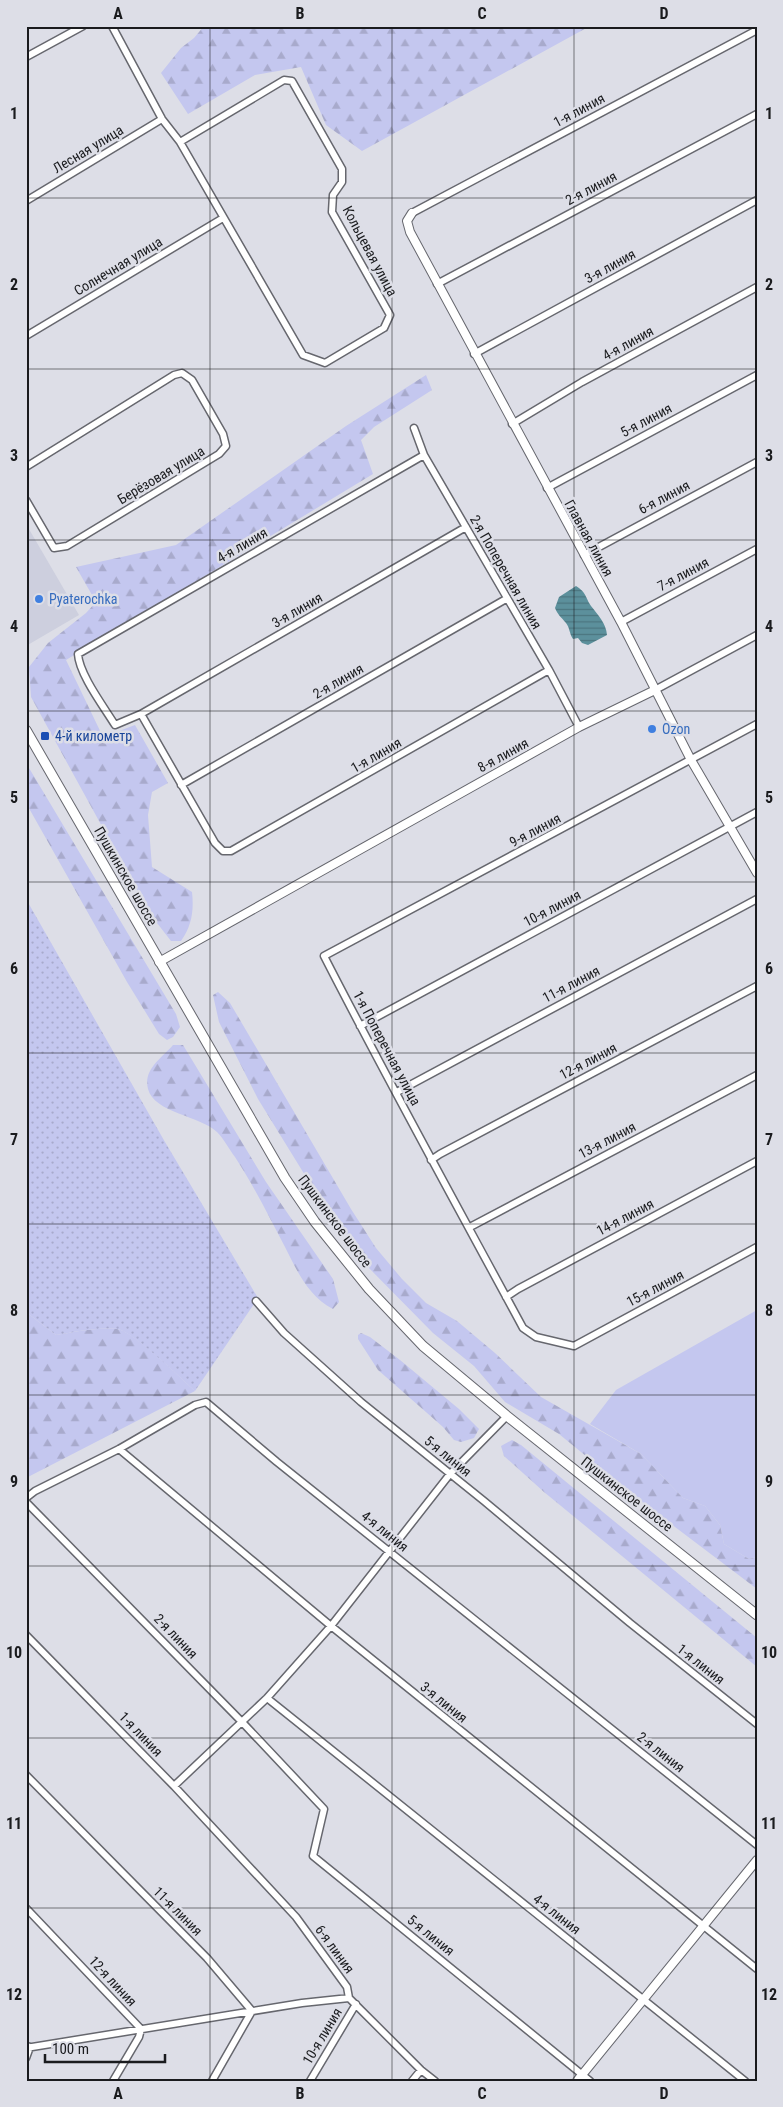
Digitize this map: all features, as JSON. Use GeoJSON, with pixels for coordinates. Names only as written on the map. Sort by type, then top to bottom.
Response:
{"type":"FeatureCollection","features":[{"type":"Feature","properties":{"kind":"main road","name":"Пушкинское шоссе"},"geometry":{"type":"LineString","coordinates":[[26,730],[260,1136],[315,1222],[370,1289],[423,1346],[507,1416],[757,1615]]}},
{"type":"Feature","properties":{"kind":"street"},"geometry":{"type":"LineString","coordinates":[[26,57],[83,26]]}},
{"type":"Feature","properties":{"kind":"street","name":"Кольцевая улица"},"geometry":{"type":"LineString","coordinates":[[112,26],[162,119],[180,142],[303,356],[326,364],[384,328],[390,315],[332,212],[332,195],[342,182],[342,169],[292,81],[284,80],[180,142]]}},
{"type":"Feature","properties":{"kind":"street","name":"1-я линия"},"geometry":{"type":"LineString","coordinates":[[412,213],[757,30]]}},
{"type":"Feature","properties":{"kind":"street","name":"2-я линия"},"geometry":{"type":"LineString","coordinates":[[437,284],[757,114]]}},
{"type":"Feature","properties":{"kind":"street","name":"Лесная улица"},"geometry":{"type":"LineString","coordinates":[[26,201],[162,119]]}},
{"type":"Feature","properties":{"kind":"street","name":"3-я линия"},"geometry":{"type":"LineString","coordinates":[[474,354],[757,200]]}},
{"type":"Feature","properties":{"kind":"street","name":"Главная линия"},"geometry":{"type":"LineString","coordinates":[[412,213],[407,220],[410,232],[437,284],[621,622],[691,760],[757,873]]}},
{"type":"Feature","properties":{"kind":"street","name":"Солнечная улица"},"geometry":{"type":"LineString","coordinates":[[26,336],[223,218]]}},
{"type":"Feature","properties":{"kind":"street","name":"4-я линия"},"geometry":{"type":"LineString","coordinates":[[512,424],[582,382],[757,287]]}},
{"type":"Feature","properties":{"kind":"street","name":"Берёзовая улица"},"geometry":{"type":"LineString","coordinates":[[26,467],[174,375],[182,373],[192,380],[223,434],[226,446],[219,454],[67,546],[54,548],[26,500]]}},
{"type":"Feature","properties":{"kind":"street","name":"5-я линия"},"geometry":{"type":"LineString","coordinates":[[547,488],[757,375]]}},
{"type":"Feature","properties":{"kind":"street","name":"2-я Поперечная линия"},"geometry":{"type":"LineString","coordinates":[[414,428],[424,456],[549,670],[579,728]]}},
{"type":"Feature","properties":{"kind":"street","name":"4-я линия"},"geometry":{"type":"LineString","coordinates":[[78,660],[78,654],[84,650],[424,456]]}},
{"type":"Feature","properties":{"kind":"street","name":"6-я линия"},"geometry":{"type":"LineString","coordinates":[[584,555],[757,462]]}},
{"type":"Feature","properties":{"kind":"street","name":"3-я линия"},"geometry":{"type":"LineString","coordinates":[[78,660],[115,725],[141,714],[466,527]]}},
{"type":"Feature","properties":{"kind":"street","name":"7-я линия"},"geometry":{"type":"LineString","coordinates":[[621,622],[757,549]]}},
{"type":"Feature","properties":{"kind":"street","name":"2-я линия"},"geometry":{"type":"LineString","coordinates":[[181,785],[506,599]]}},
{"type":"Feature","properties":{"kind":"street","name":"8-я линия"},"geometry":{"type":"LineString","coordinates":[[159,962],[579,728],[757,636]]}},
{"type":"Feature","properties":{"kind":"street","name":"1-я линия"},"geometry":{"type":"LineString","coordinates":[[181,785],[214,844],[223,851],[231,851],[549,670]]}},
{"type":"Feature","properties":{"kind":"street"},"geometry":{"type":"LineString","coordinates":[[141,714],[181,785]]}},
{"type":"Feature","properties":{"kind":"street","name":"9-я линия"},"geometry":{"type":"LineString","coordinates":[[324,956],[757,724]]}},
{"type":"Feature","properties":{"kind":"street","name":"10-я линия"},"geometry":{"type":"LineString","coordinates":[[360,1026],[757,812]]}},
{"type":"Feature","properties":{"kind":"street","name":"11-я линия"},"geometry":{"type":"LineString","coordinates":[[397,1092],[757,898]]}},
{"type":"Feature","properties":{"kind":"street","name":"1-я Поперечная улица"},"geometry":{"type":"LineString","coordinates":[[324,956],[427,1152],[470,1227],[522,1328],[536,1337],[563,1344]]}},
{"type":"Feature","properties":{"kind":"street","name":"12-я линия"},"geometry":{"type":"LineString","coordinates":[[432,1160],[440,1154],[757,986]]}},
{"type":"Feature","properties":{"kind":"street","name":"13-я линия"},"geometry":{"type":"LineString","coordinates":[[470,1227],[757,1074]]}},
{"type":"Feature","properties":{"kind":"street","name":"14-я линия"},"geometry":{"type":"LineString","coordinates":[[506,1297],[757,1161]]}},
{"type":"Feature","properties":{"kind":"street","name":"15-я линия"},"geometry":{"type":"LineString","coordinates":[[563,1344],[574,1346],[757,1247]]}},
{"type":"Feature","properties":{"kind":"street","name":"5-я линия"},"geometry":{"type":"LineString","coordinates":[[256,1301],[284,1333],[322,1368],[630,1623]]}},
{"type":"Feature","properties":{"kind":"street","name":"4-я линия"},"geometry":{"type":"LineString","coordinates":[[119,1449],[195,1405],[206,1402],[277,1462],[549,1680]]}},
{"type":"Feature","properties":{"kind":"street"},"geometry":{"type":"LineString","coordinates":[[174,1786],[267,1698],[331,1626],[450,1474],[507,1416]]}},
{"type":"Feature","properties":{"kind":"street"},"geometry":{"type":"LineString","coordinates":[[26,1500],[35,1491],[119,1449]]}},
{"type":"Feature","properties":{"kind":"street","name":"3-я линия"},"geometry":{"type":"LineString","coordinates":[[119,1449],[331,1626],[757,1969]]}},
{"type":"Feature","properties":{"kind":"street","name":"2-я линия"},"geometry":{"type":"LineString","coordinates":[[26,1500],[306,1789]]}},
{"type":"Feature","properties":{"kind":"street","name":"1-я линия"},"geometry":{"type":"LineString","coordinates":[[630,1623],[757,1724]]}},
{"type":"Feature","properties":{"kind":"street","name":"1-я линия"},"geometry":{"type":"LineString","coordinates":[[26,1635],[174,1786],[235,1852]]}},
{"type":"Feature","properties":{"kind":"street","name":"2-я линия"},"geometry":{"type":"LineString","coordinates":[[549,1680],[757,1845]]}},
{"type":"Feature","properties":{"kind":"street","name":"4-я линия"},"geometry":{"type":"LineString","coordinates":[[267,1698],[745,2081]]}},
{"type":"Feature","properties":{"kind":"street","name":"11-я линия"},"geometry":{"type":"LineString","coordinates":[[26,1775],[207,1958],[252,2011]]}},
{"type":"Feature","properties":{"kind":"street","name":"5-я линия"},"geometry":{"type":"LineString","coordinates":[[306,1789],[324,1809],[313,1856],[580,2078],[590,2081]]}},
{"type":"Feature","properties":{"kind":"street","name":"6-я линия"},"geometry":{"type":"LineString","coordinates":[[235,1852],[296,1917],[347,1988],[349,1998],[421,2070],[435,2081]]}},
{"type":"Feature","properties":{"kind":"street"},"geometry":{"type":"LineString","coordinates":[[580,2078],[757,1860]]}},
{"type":"Feature","properties":{"kind":"street","name":"12-я линия"},"geometry":{"type":"LineString","coordinates":[[26,1908],[140,2029]]}},
{"type":"Feature","properties":{"kind":"street"},"geometry":{"type":"LineString","coordinates":[[28,2050],[140,2029],[302,2003],[349,1998]]}},
{"type":"Feature","properties":{"kind":"street","name":"10-я линия"},"geometry":{"type":"LineString","coordinates":[[310,2081],[356,2004]]}},
{"type":"Feature","properties":{"kind":"street"},"geometry":{"type":"LineString","coordinates":[[212,2081],[252,2011]]}},
{"type":"Feature","properties":{"kind":"street"},"geometry":{"type":"LineString","coordinates":[[113,2081],[139,2037],[140,2029]]}},
{"type":"Feature","properties":{"kind":"street"},"geometry":{"type":"LineString","coordinates":[[412,2081],[421,2070]]}},
{"type":"Feature","properties":{"kind":"shaded area"},"geometry":{"type":"Polygon","coordinates":[[[26,524],[79,615],[26,646],[26,524]]]}},
{"type":"Feature","properties":{"kind":"shaded area"},"geometry":{"type":"Polygon","coordinates":[[[576,586],[584,593],[601,619],[607,635],[588,645],[582,643],[578,638],[573,639],[567,625],[555,608],[559,597],[576,586]]]}},
{"type":"Feature","properties":{"kind":"green space"},"geometry":{"type":"Polygon","coordinates":[[[204,26],[590,26],[362,151],[326,125],[301,67],[255,75],[188,114],[161,73],[181,48],[194,38],[204,26]]]}},
{"type":"Feature","properties":{"kind":"green space"},"geometry":{"type":"Polygon","coordinates":[[[426,375],[432,390],[374,427],[361,440],[373,474],[66,660],[103,737],[135,725],[168,783],[152,792],[148,815],[152,867],[192,892],[193,899],[188,930],[181,941],[171,941],[150,914],[31,697],[29,667],[48,643],[86,613],[96,602],[76,567],[176,545],[346,426],[426,375]]]}},
{"type":"Feature","properties":{"kind":"green space"},"geometry":{"type":"Polygon","coordinates":[[[26,763],[176,1014],[180,1027],[173,1037],[167,1040],[159,1034],[127,982],[26,803],[26,763]]]}},
{"type":"Feature","properties":{"kind":"green space"},"geometry":{"type":"Polygon","coordinates":[[[26,899],[165,1142],[258,1298],[195,1391],[156,1356],[124,1331],[102,1329],[56,1335],[26,1312],[26,899]]]}},
{"type":"Feature","properties":{"kind":"green space"},"geometry":{"type":"Polygon","coordinates":[[[218,992],[230,1003],[351,1209],[376,1248],[402,1279],[426,1303],[457,1321],[495,1353],[541,1397],[641,1454],[683,1498],[705,1506],[720,1525],[724,1544],[749,1559],[757,1557],[757,1589],[642,1502],[559,1434],[505,1402],[474,1366],[433,1333],[365,1264],[319,1198],[258,1099],[219,1022],[213,995],[218,992]]]}},
{"type":"Feature","properties":{"kind":"green space"},"geometry":{"type":"Polygon","coordinates":[[[173,1045],[183,1045],[266,1182],[333,1279],[339,1302],[333,1309],[324,1304],[304,1282],[249,1179],[220,1135],[210,1127],[159,1104],[152,1097],[148,1089],[148,1076],[154,1064],[173,1045]]]}},
{"type":"Feature","properties":{"kind":"green space"},"geometry":{"type":"Polygon","coordinates":[[[757,1310],[757,1557],[749,1559],[724,1544],[720,1525],[705,1506],[683,1498],[641,1454],[590,1424],[616,1390],[757,1310]]]}},
{"type":"Feature","properties":{"kind":"green space"},"geometry":{"type":"Polygon","coordinates":[[[26,1312],[56,1335],[102,1329],[124,1331],[157,1356],[195,1391],[26,1478],[26,1312]]]}},
{"type":"Feature","properties":{"kind":"green space"},"geometry":{"type":"Polygon","coordinates":[[[361,1333],[370,1337],[400,1360],[459,1409],[479,1429],[474,1438],[461,1442],[454,1440],[443,1427],[378,1370],[358,1339],[358,1335],[361,1333]]]}},
{"type":"Feature","properties":{"kind":"green space"},"geometry":{"type":"Polygon","coordinates":[[[512,1440],[521,1445],[757,1638],[757,1667],[544,1492],[504,1456],[501,1446],[512,1440]]]}},
{"type":"Feature","properties":{"kind":"place","name":"Pyaterochka"},"geometry":{"type":"Point","coordinates":[39,599]}},
{"type":"Feature","properties":{"kind":"place","name":"Ozon"},"geometry":{"type":"Point","coordinates":[652,729]}},
{"type":"Feature","properties":{"kind":"place","name":"4-й километр"},"geometry":{"type":"Point","coordinates":[45,736]}}]}
